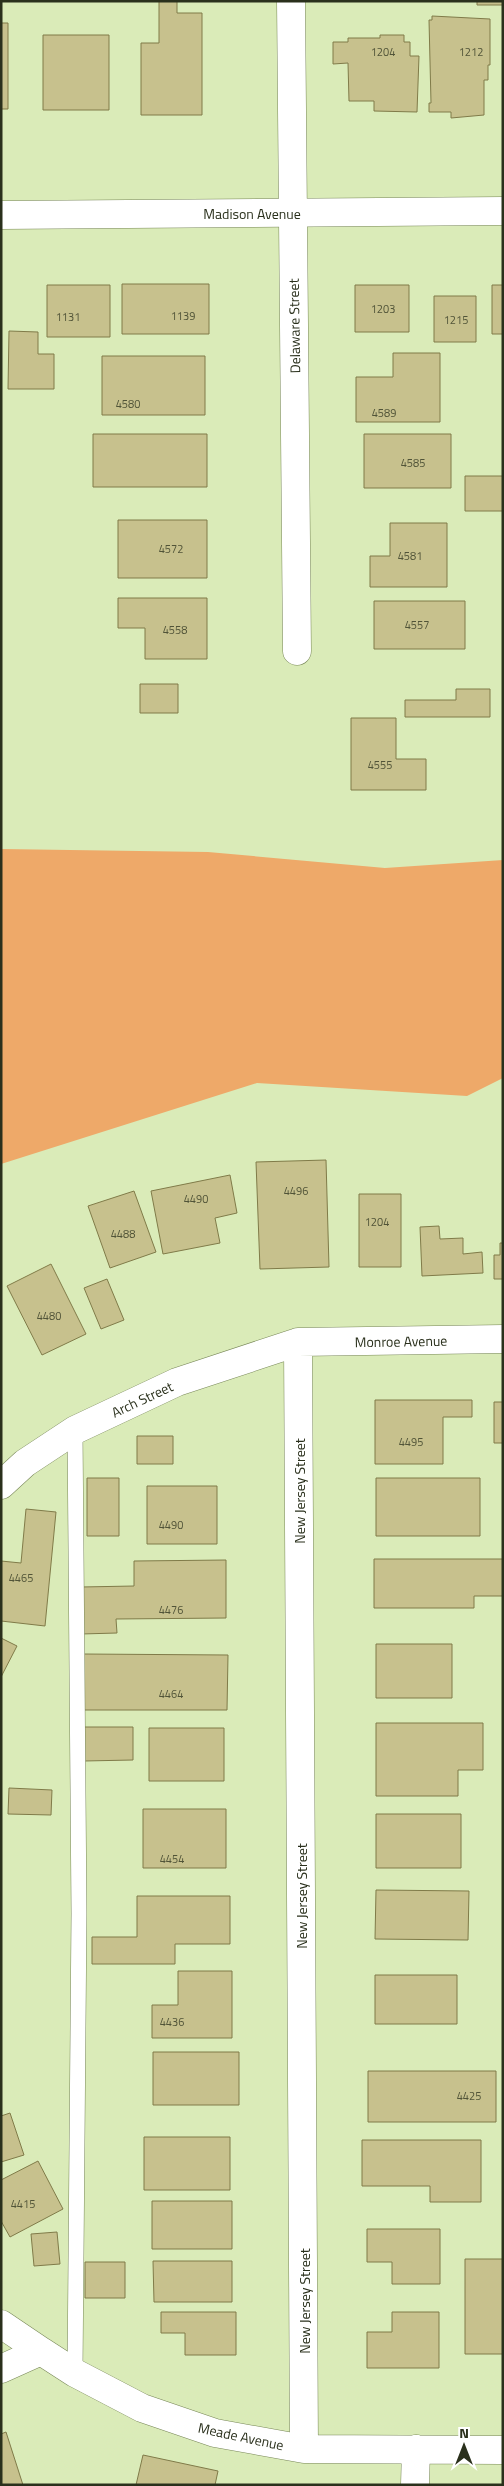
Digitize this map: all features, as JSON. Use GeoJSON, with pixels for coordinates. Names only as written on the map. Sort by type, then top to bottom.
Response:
{"type":"FeatureCollection","features":[{"type":"Feature","properties":{"kind":"street","name":"Delaware Street"},"geometry":{"type":"LineString","coordinates":[[291,1],[297,650]]}},
{"type":"Feature","properties":{"kind":"street","name":"Madison Avenue"},"geometry":{"type":"LineString","coordinates":[[1,215],[503,211]]}},
{"type":"Feature","properties":{"kind":"street","name":"Monroe Avenue"},"geometry":{"type":"LineString","coordinates":[[298,1342],[503,1340]]}},
{"type":"Feature","properties":{"kind":"street","name":"Arch Street"},"geometry":{"type":"LineString","coordinates":[[1,1486],[26,1462],[75,1430],[177,1382],[298,1342]]}},
{"type":"Feature","properties":{"kind":"street","name":"New Jersey Street"},"geometry":{"type":"LineString","coordinates":[[298,1342],[304,2449]]}},
{"type":"Feature","properties":{"kind":"street"},"geometry":{"type":"LineString","coordinates":[[1,2324],[41,2351]]}},
{"type":"Feature","properties":{"kind":"street","name":"Meade Avenue"},"geometry":{"type":"LineString","coordinates":[[41,2351],[75,2373],[142,2408],[215,2433],[304,2449],[503,2450]]}},
{"type":"Feature","properties":{"kind":"street"},"geometry":{"type":"LineString","coordinates":[[1,2369],[41,2351]]}},
{"type":"Feature","properties":{"kind":"street"},"geometry":{"type":"LineString","coordinates":[[415,2485],[416,2449]]}},
{"type":"Feature","properties":{"kind":"lane"},"geometry":{"type":"LineString","coordinates":[[75,1430],[79,1913],[75,2373]]}},
{"type":"Feature","properties":{"kind":"shaded area"},"geometry":{"type":"Polygon","coordinates":[[[1,849],[208,852],[385,868],[503,860],[503,1078],[467,1096],[257,1083],[1,1164],[1,849]]]}},
{"type":"Feature","properties":{"kind":"building"},"geometry":{"type":"Polygon","coordinates":[[[159,1],[177,1],[177,13],[202,13],[202,115],[141,115],[141,43],[159,43],[159,1]]]}},
{"type":"Feature","properties":{"kind":"building"},"geometry":{"type":"Polygon","coordinates":[[[477,1],[503,1],[503,5],[477,5],[477,1]]]}},
{"type":"Feature","properties":{"kind":"building"},"geometry":{"type":"Polygon","coordinates":[[[432,16],[490,19],[490,65],[488,65],[488,80],[484,80],[484,115],[451,118],[451,112],[429,112],[429,103],[431,103],[429,20],[432,20],[432,16]]]}},
{"type":"Feature","properties":{"kind":"building"},"geometry":{"type":"Polygon","coordinates":[[[1,23],[8,23],[8,109],[1,109],[1,23]]]}},
{"type":"Feature","properties":{"kind":"building"},"geometry":{"type":"Polygon","coordinates":[[[43,35],[109,35],[109,110],[43,110],[43,35]]]}},
{"type":"Feature","properties":{"kind":"building"},"geometry":{"type":"Polygon","coordinates":[[[380,35],[404,35],[404,42],[410,42],[410,56],[419,56],[417,112],[374,111],[374,101],[349,101],[348,63],[333,64],[333,42],[348,42],[348,38],[380,38],[380,35]]]}},
{"type":"Feature","properties":{"kind":"building"},"geometry":{"type":"Polygon","coordinates":[[[122,284],[209,284],[209,334],[122,334],[122,284]]]}},
{"type":"Feature","properties":{"kind":"building"},"geometry":{"type":"Polygon","coordinates":[[[47,285],[110,285],[110,337],[47,337],[47,285]]]}},
{"type":"Feature","properties":{"kind":"building"},"geometry":{"type":"Polygon","coordinates":[[[355,285],[409,285],[409,332],[355,332],[355,285]]]}},
{"type":"Feature","properties":{"kind":"building"},"geometry":{"type":"Polygon","coordinates":[[[492,285],[503,285],[503,334],[492,334],[492,285]]]}},
{"type":"Feature","properties":{"kind":"building"},"geometry":{"type":"Polygon","coordinates":[[[434,296],[476,296],[476,342],[434,342],[434,296]]]}},
{"type":"Feature","properties":{"kind":"building"},"geometry":{"type":"Polygon","coordinates":[[[9,331],[38,332],[38,354],[54,354],[54,389],[8,389],[9,331]]]}},
{"type":"Feature","properties":{"kind":"building"},"geometry":{"type":"Polygon","coordinates":[[[393,353],[440,353],[440,422],[356,422],[356,377],[393,377],[393,353]]]}},
{"type":"Feature","properties":{"kind":"building"},"geometry":{"type":"Polygon","coordinates":[[[102,356],[205,356],[205,415],[102,415],[102,356]]]}},
{"type":"Feature","properties":{"kind":"building"},"geometry":{"type":"Polygon","coordinates":[[[93,434],[207,434],[207,487],[93,487],[93,434]]]}},
{"type":"Feature","properties":{"kind":"building"},"geometry":{"type":"Polygon","coordinates":[[[364,434],[451,434],[451,488],[364,488],[364,434]]]}},
{"type":"Feature","properties":{"kind":"building"},"geometry":{"type":"Polygon","coordinates":[[[465,476],[503,476],[503,511],[465,511],[465,476]]]}},
{"type":"Feature","properties":{"kind":"building"},"geometry":{"type":"Polygon","coordinates":[[[118,520],[207,520],[207,578],[118,578],[118,520]]]}},
{"type":"Feature","properties":{"kind":"building"},"geometry":{"type":"Polygon","coordinates":[[[390,523],[447,523],[447,587],[370,587],[370,556],[390,556],[390,523]]]}},
{"type":"Feature","properties":{"kind":"building"},"geometry":{"type":"Polygon","coordinates":[[[118,598],[207,598],[207,659],[145,659],[145,628],[118,628],[118,598]]]}},
{"type":"Feature","properties":{"kind":"building"},"geometry":{"type":"Polygon","coordinates":[[[374,601],[465,601],[465,649],[374,649],[374,601]]]}},
{"type":"Feature","properties":{"kind":"building"},"geometry":{"type":"Polygon","coordinates":[[[140,684],[178,684],[178,713],[140,713],[140,684]]]}},
{"type":"Feature","properties":{"kind":"building"},"geometry":{"type":"Polygon","coordinates":[[[456,689],[490,689],[490,717],[405,717],[405,700],[456,700],[456,689]]]}},
{"type":"Feature","properties":{"kind":"building"},"geometry":{"type":"Polygon","coordinates":[[[351,718],[396,718],[396,759],[426,759],[426,790],[351,790],[351,718]]]}},
{"type":"Feature","properties":{"kind":"building"},"geometry":{"type":"Polygon","coordinates":[[[326,1160],[329,1267],[260,1269],[256,1162],[326,1160]]]}},
{"type":"Feature","properties":{"kind":"building"},"geometry":{"type":"Polygon","coordinates":[[[230,1175],[237,1213],[215,1218],[220,1243],[163,1254],[151,1191],[230,1175]]]}},
{"type":"Feature","properties":{"kind":"building"},"geometry":{"type":"Polygon","coordinates":[[[134,1191],[156,1252],[110,1268],[88,1206],[134,1191]]]}},
{"type":"Feature","properties":{"kind":"building"},"geometry":{"type":"Polygon","coordinates":[[[359,1194],[401,1194],[401,1267],[359,1267],[359,1194]]]}},
{"type":"Feature","properties":{"kind":"building"},"geometry":{"type":"Polygon","coordinates":[[[439,1226],[440,1239],[463,1238],[463,1254],[482,1252],[483,1273],[422,1276],[420,1227],[439,1226]]]}},
{"type":"Feature","properties":{"kind":"building"},"geometry":{"type":"Polygon","coordinates":[[[500,1243],[503,1243],[503,1279],[494,1279],[494,1255],[500,1255],[500,1243]]]}},
{"type":"Feature","properties":{"kind":"building"},"geometry":{"type":"Polygon","coordinates":[[[51,1264],[86,1334],[42,1355],[7,1286],[51,1264]]]}},
{"type":"Feature","properties":{"kind":"building"},"geometry":{"type":"Polygon","coordinates":[[[107,1279],[124,1320],[101,1329],[84,1288],[107,1279]]]}},
{"type":"Feature","properties":{"kind":"building"},"geometry":{"type":"Polygon","coordinates":[[[375,1400],[472,1400],[472,1417],[443,1417],[443,1464],[375,1464],[375,1400]]]}},
{"type":"Feature","properties":{"kind":"building"},"geometry":{"type":"Polygon","coordinates":[[[494,1402],[503,1402],[503,1443],[494,1443],[494,1402]]]}},
{"type":"Feature","properties":{"kind":"building"},"geometry":{"type":"Polygon","coordinates":[[[137,1436],[173,1436],[173,1464],[137,1464],[137,1436]]]}},
{"type":"Feature","properties":{"kind":"building"},"geometry":{"type":"Polygon","coordinates":[[[87,1478],[119,1478],[119,1536],[87,1536],[87,1478]]]}},
{"type":"Feature","properties":{"kind":"building"},"geometry":{"type":"Polygon","coordinates":[[[376,1478],[480,1478],[480,1536],[376,1536],[376,1478]]]}},
{"type":"Feature","properties":{"kind":"building"},"geometry":{"type":"Polygon","coordinates":[[[147,1486],[217,1486],[217,1544],[147,1544],[147,1486]]]}},
{"type":"Feature","properties":{"kind":"building"},"geometry":{"type":"Polygon","coordinates":[[[26,1509],[56,1512],[45,1626],[1,1621],[1,1561],[21,1563],[26,1509]]]}},
{"type":"Feature","properties":{"kind":"building"},"geometry":{"type":"Polygon","coordinates":[[[374,1559],[503,1559],[503,1596],[474,1596],[474,1608],[374,1608],[374,1559]]]}},
{"type":"Feature","properties":{"kind":"building"},"geometry":{"type":"Polygon","coordinates":[[[226,1560],[226,1618],[116,1619],[117,1633],[81,1634],[81,1587],[134,1586],[134,1561],[226,1560]]]}},
{"type":"Feature","properties":{"kind":"building"},"geometry":{"type":"Polygon","coordinates":[[[1,1638],[17,1646],[1,1677],[1,1638]]]}},
{"type":"Feature","properties":{"kind":"building"},"geometry":{"type":"Polygon","coordinates":[[[376,1644],[452,1644],[452,1698],[376,1698],[376,1644]]]}},
{"type":"Feature","properties":{"kind":"building"},"geometry":{"type":"Polygon","coordinates":[[[83,1654],[228,1655],[227,1710],[82,1710],[83,1654]]]}},
{"type":"Feature","properties":{"kind":"building"},"geometry":{"type":"Polygon","coordinates":[[[376,1723],[483,1723],[483,1770],[458,1770],[458,1796],[376,1796],[376,1723]]]}},
{"type":"Feature","properties":{"kind":"building"},"geometry":{"type":"Polygon","coordinates":[[[84,1727],[133,1727],[133,1760],[84,1761],[84,1727]]]}},
{"type":"Feature","properties":{"kind":"building"},"geometry":{"type":"Polygon","coordinates":[[[149,1728],[224,1728],[224,1781],[149,1781],[149,1728]]]}},
{"type":"Feature","properties":{"kind":"building"},"geometry":{"type":"Polygon","coordinates":[[[9,1788],[52,1790],[51,1815],[8,1814],[9,1788]]]}},
{"type":"Feature","properties":{"kind":"building"},"geometry":{"type":"Polygon","coordinates":[[[143,1809],[226,1809],[226,1868],[143,1868],[143,1809]]]}},
{"type":"Feature","properties":{"kind":"building"},"geometry":{"type":"Polygon","coordinates":[[[376,1814],[461,1814],[461,1868],[376,1868],[376,1814]]]}},
{"type":"Feature","properties":{"kind":"building"},"geometry":{"type":"Polygon","coordinates":[[[376,1890],[469,1891],[468,1940],[375,1939],[376,1890]]]}},
{"type":"Feature","properties":{"kind":"building"},"geometry":{"type":"Polygon","coordinates":[[[137,1896],[230,1896],[230,1944],[175,1944],[175,1964],[92,1964],[92,1937],[137,1937],[137,1896]]]}},
{"type":"Feature","properties":{"kind":"building"},"geometry":{"type":"Polygon","coordinates":[[[178,1971],[232,1971],[232,2038],[152,2038],[152,2005],[178,2005],[178,1971]]]}},
{"type":"Feature","properties":{"kind":"building"},"geometry":{"type":"Polygon","coordinates":[[[375,1975],[457,1975],[457,2024],[375,2024],[375,1975]]]}},
{"type":"Feature","properties":{"kind":"building"},"geometry":{"type":"Polygon","coordinates":[[[153,2052],[239,2052],[239,2105],[153,2105],[153,2052]]]}},
{"type":"Feature","properties":{"kind":"building"},"geometry":{"type":"Polygon","coordinates":[[[368,2071],[496,2071],[496,2122],[368,2122],[368,2071]]]}},
{"type":"Feature","properties":{"kind":"building"},"geometry":{"type":"Polygon","coordinates":[[[10,2113],[24,2155],[1,2162],[1,2116],[10,2113]]]}},
{"type":"Feature","properties":{"kind":"building"},"geometry":{"type":"Polygon","coordinates":[[[144,2137],[230,2137],[230,2190],[144,2190],[144,2137]]]}},
{"type":"Feature","properties":{"kind":"building"},"geometry":{"type":"Polygon","coordinates":[[[362,2140],[481,2140],[481,2202],[430,2202],[430,2186],[362,2186],[362,2140]]]}},
{"type":"Feature","properties":{"kind":"building"},"geometry":{"type":"Polygon","coordinates":[[[38,2161],[63,2209],[10,2237],[1,2221],[1,2180],[38,2161]]]}},
{"type":"Feature","properties":{"kind":"building"},"geometry":{"type":"Polygon","coordinates":[[[152,2201],[232,2201],[232,2249],[152,2249],[152,2201]]]}},
{"type":"Feature","properties":{"kind":"building"},"geometry":{"type":"Polygon","coordinates":[[[367,2229],[440,2229],[440,2284],[392,2284],[392,2262],[367,2262],[367,2229]]]}},
{"type":"Feature","properties":{"kind":"building"},"geometry":{"type":"Polygon","coordinates":[[[57,2232],[60,2264],[34,2266],[31,2234],[57,2232]]]}},
{"type":"Feature","properties":{"kind":"building"},"geometry":{"type":"Polygon","coordinates":[[[465,2259],[503,2259],[503,2354],[465,2354],[465,2259]]]}},
{"type":"Feature","properties":{"kind":"building"},"geometry":{"type":"Polygon","coordinates":[[[153,2261],[232,2261],[232,2302],[154,2302],[153,2261]]]}},
{"type":"Feature","properties":{"kind":"building"},"geometry":{"type":"Polygon","coordinates":[[[85,2262],[125,2262],[125,2298],[85,2298],[85,2262]]]}},
{"type":"Feature","properties":{"kind":"building"},"geometry":{"type":"Polygon","coordinates":[[[161,2312],[236,2312],[236,2355],[185,2355],[185,2333],[161,2333],[161,2312]]]}},
{"type":"Feature","properties":{"kind":"building"},"geometry":{"type":"Polygon","coordinates":[[[392,2312],[439,2312],[439,2368],[367,2368],[367,2332],[392,2332],[392,2312]]]}},
{"type":"Feature","properties":{"kind":"building"},"geometry":{"type":"Polygon","coordinates":[[[6,2432],[23,2485],[1,2485],[1,2434],[6,2432]]]}},
{"type":"Feature","properties":{"kind":"building"},"geometry":{"type":"Polygon","coordinates":[[[143,2455],[218,2471],[215,2485],[136,2485],[143,2455]]]}}]}
